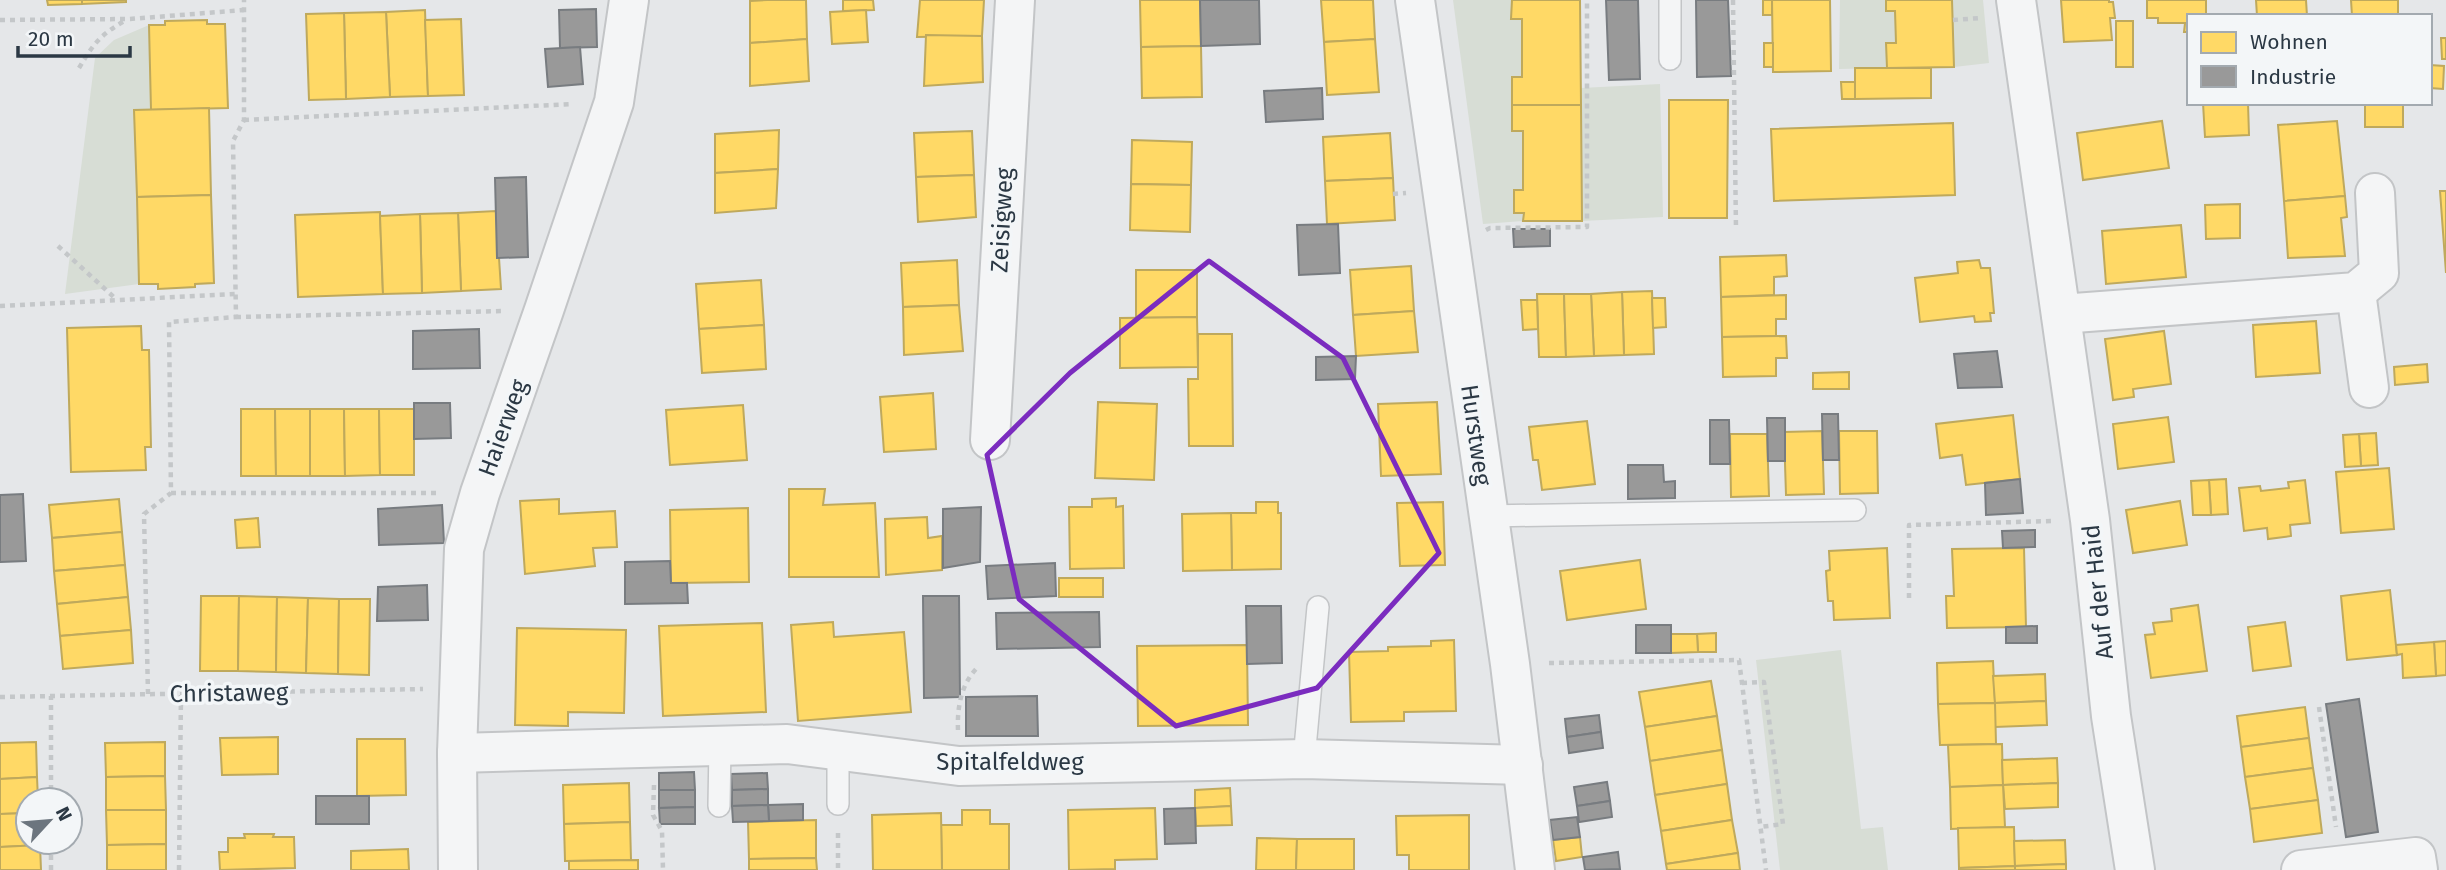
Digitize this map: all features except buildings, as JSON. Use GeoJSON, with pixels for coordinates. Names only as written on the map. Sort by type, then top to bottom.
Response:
{"type":"FeatureCollection","features":[{"type":"Feature","properties":{"kind":"street","name":"Haierweg"},"geometry":{"type":"LineString","coordinates":[[458,870],[458,689],[464,549],[480,493],[614,102],[629,0]]}},
{"type":"Feature","properties":{"kind":"street","name":"Zeisigweg"},"geometry":{"type":"LineString","coordinates":[[990,440],[1015,0]]}},
{"type":"Feature","properties":{"kind":"street","name":"Hurstweg"},"geometry":{"type":"LineString","coordinates":[[1415,0],[1510,664],[1535,870]]}},
{"type":"Feature","properties":{"kind":"street","name":"Auf der Haid"},"geometry":{"type":"LineString","coordinates":[[2016,0],[2090,520],[2111,716],[2135,870]]}},
{"type":"Feature","properties":{"kind":"street"},"geometry":{"type":"LineString","coordinates":[[2061,314],[2356,292],[2379,273],[2375,194]]}},
{"type":"Feature","properties":{"kind":"street"},"geometry":{"type":"LineString","coordinates":[[2356,292],[2368,388]]}},
{"type":"Feature","properties":{"kind":"street","name":"Spitalfeldweg"},"geometry":{"type":"LineString","coordinates":[[457,753],[787,744],[959,766],[1304,759],[1523,765]]}},
{"type":"Feature","properties":{"kind":"street"},"geometry":{"type":"LineString","coordinates":[[2301,870],[2416,856],[2418,870]]}},
{"type":"Feature","properties":{"kind":"lane"},"geometry":{"type":"LineString","coordinates":[[1670,0],[1670,59]]}},
{"type":"Feature","properties":{"kind":"lane"},"geometry":{"type":"LineString","coordinates":[[1488,516],[1854,510]]}},
{"type":"Feature","properties":{"kind":"lane"},"geometry":{"type":"LineString","coordinates":[[1304,759],[1318,607]]}},
{"type":"Feature","properties":{"kind":"lane"},"geometry":{"type":"LineString","coordinates":[[719,806],[720,745]]}},
{"type":"Feature","properties":{"kind":"lane"},"geometry":{"type":"LineString","coordinates":[[838,751],[838,804]]}},
{"type":"Feature","properties":{"kind":"path"},"geometry":{"type":"LineString","coordinates":[[236,317],[233,141],[244,120],[244,0]]}},
{"type":"Feature","properties":{"kind":"path"},"geometry":{"type":"LineString","coordinates":[[1450,246],[1490,228],[1587,227],[1587,0]]}},
{"type":"Feature","properties":{"kind":"path"},"geometry":{"type":"LineString","coordinates":[[1733,0],[1736,230]]}},
{"type":"Feature","properties":{"kind":"path"},"geometry":{"type":"LineString","coordinates":[[0,20],[130,19],[244,10]]}},
{"type":"Feature","properties":{"kind":"path"},"geometry":{"type":"LineString","coordinates":[[79,68],[93,43],[130,19]]}},
{"type":"Feature","properties":{"kind":"path"},"geometry":{"type":"LineString","coordinates":[[244,120],[614,102]]}},
{"type":"Feature","properties":{"kind":"path"},"geometry":{"type":"LineString","coordinates":[[58,246],[117,300]]}},
{"type":"Feature","properties":{"kind":"path"},"geometry":{"type":"LineString","coordinates":[[0,306],[236,295]]}},
{"type":"Feature","properties":{"kind":"path"},"geometry":{"type":"LineString","coordinates":[[171,493],[169,322],[236,317],[544,310]]}},
{"type":"Feature","properties":{"kind":"path"},"geometry":{"type":"LineString","coordinates":[[148,694],[144,514],[171,493],[480,493]]}},
{"type":"Feature","properties":{"kind":"path"},"geometry":{"type":"LineString","coordinates":[[1909,598],[1909,525],[2090,520]]}},
{"type":"Feature","properties":{"kind":"path"},"geometry":{"type":"LineString","coordinates":[[1510,664],[1739,660],[1766,870]]}},
{"type":"Feature","properties":{"kind":"path"},"geometry":{"type":"LineString","coordinates":[[957,712],[967,679],[976,669]]}},
{"type":"Feature","properties":{"kind":"path"},"geometry":{"type":"LineString","coordinates":[[1742,683],[1764,682],[1783,824],[1760,827]]}},
{"type":"Feature","properties":{"kind":"path","name":"Christaweg"},"geometry":{"type":"LineString","coordinates":[[0,697],[458,689]]}},
{"type":"Feature","properties":{"kind":"path"},"geometry":{"type":"LineString","coordinates":[[179,870],[181,694]]}},
{"type":"Feature","properties":{"kind":"path"},"geometry":{"type":"LineString","coordinates":[[51,696],[51,786]]}},
{"type":"Feature","properties":{"kind":"path"},"geometry":{"type":"LineString","coordinates":[[2319,706],[2340,864]]}},
{"type":"Feature","properties":{"kind":"path"},"geometry":{"type":"LineString","coordinates":[[655,746],[653,815],[662,831],[663,870]]}},
{"type":"Feature","properties":{"kind":"path"},"geometry":{"type":"LineString","coordinates":[[838,804],[838,870]]}},
{"type":"Feature","properties":{"kind":"highlighted area"},"geometry":{"type":"Polygon","coordinates":[[[1209,261],[1343,358],[1439,553],[1317,688],[1176,726],[1019,599],[987,455],[1070,373],[1209,261]]]}},
{"type":"Feature","properties":{"kind":"shaded area"},"geometry":{"type":"Polygon","coordinates":[[[1453,0],[1512,0],[1511,19],[1522,19],[1522,77],[1512,77],[1512,131],[1523,131],[1523,190],[1514,190],[1524,213],[1523,221],[1483,224],[1453,0]]]}},
{"type":"Feature","properties":{"kind":"shaded area"},"geometry":{"type":"Polygon","coordinates":[[[1840,0],[1886,0],[1886,11],[1895,11],[1896,43],[1886,43],[1887,68],[1839,69],[1840,0]]]}},
{"type":"Feature","properties":{"kind":"shaded area"},"geometry":{"type":"Polygon","coordinates":[[[1952,0],[1983,0],[1989,63],[1954,67],[1952,0]]]}},
{"type":"Feature","properties":{"kind":"shaded area"},"geometry":{"type":"Polygon","coordinates":[[[149,25],[151,110],[134,111],[139,284],[65,294],[95,58],[114,40],[149,25]]]}},
{"type":"Feature","properties":{"kind":"shaded area"},"geometry":{"type":"Polygon","coordinates":[[[1660,84],[1663,217],[1582,221],[1581,88],[1660,84]]]}},
{"type":"Feature","properties":{"kind":"shaded area"},"geometry":{"type":"Polygon","coordinates":[[[1841,650],[1861,829],[1883,827],[1888,870],[1780,870],[1756,660],[1841,650]]]}}]}
